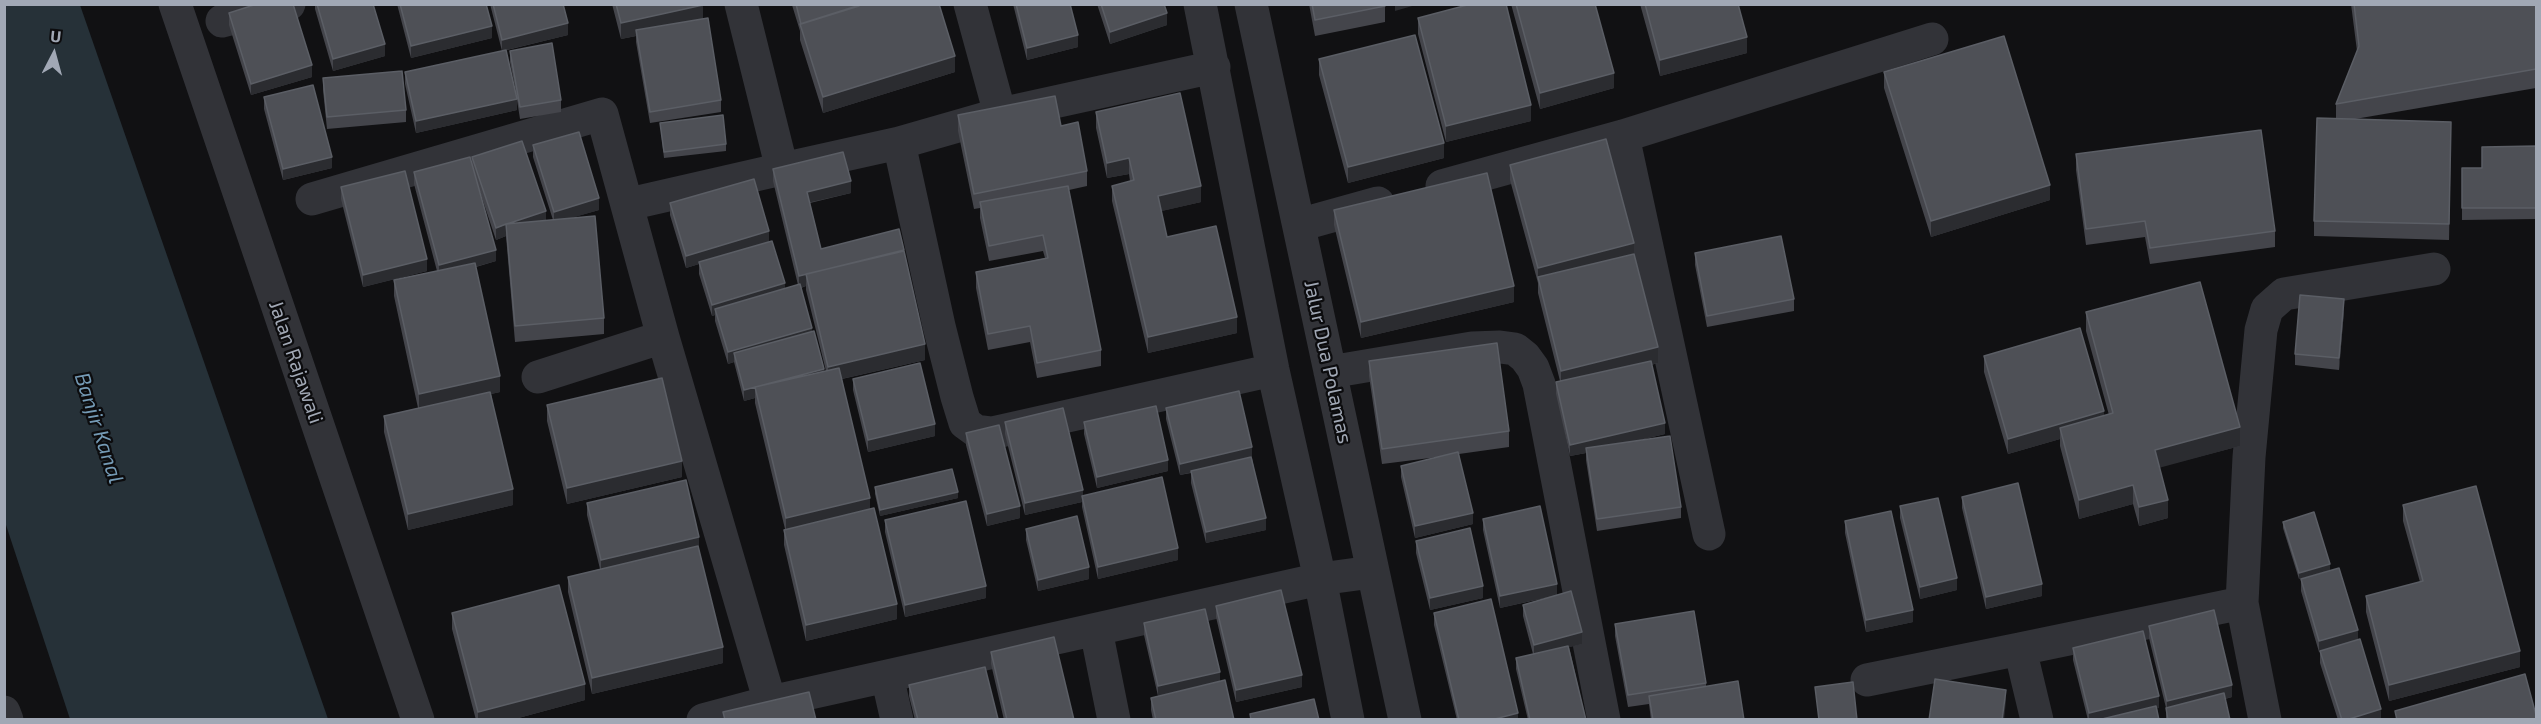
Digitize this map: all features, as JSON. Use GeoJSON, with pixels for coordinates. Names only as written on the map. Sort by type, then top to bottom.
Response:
{"type":"FeatureCollection","features":[{"type":"Feature","properties":{"kind":"street","name":"Jalan Rajawali"},"geometry":{"type":"LineString","coordinates":[[175,4],[418,720]]}},
{"type":"Feature","properties":{"kind":"street"},"geometry":{"type":"LineString","coordinates":[[222,21],[289,4]]}},
{"type":"Feature","properties":{"kind":"street"},"geometry":{"type":"LineString","coordinates":[[741,4],[782,169]]}},
{"type":"Feature","properties":{"kind":"street"},"geometry":{"type":"LineString","coordinates":[[970,4],[1000,114]]}},
{"type":"Feature","properties":{"kind":"street"},"geometry":{"type":"LineString","coordinates":[[1200,4],[1273,370],[1320,579],[1348,720]]}},
{"type":"Feature","properties":{"kind":"street","name":"Jalur Dua Polamas"},"geometry":{"type":"LineString","coordinates":[[1251,4],[1405,720]]}},
{"type":"Feature","properties":{"kind":"street"},"geometry":{"type":"LineString","coordinates":[[1299,225],[1623,136],[1932,39]]}},
{"type":"Feature","properties":{"kind":"street"},"geometry":{"type":"LineString","coordinates":[[629,204],[899,143],[1000,114],[1214,68]]}},
{"type":"Feature","properties":{"kind":"street"},"geometry":{"type":"LineString","coordinates":[[312,199],[602,114],[629,204],[663,337],[770,702]]}},
{"type":"Feature","properties":{"kind":"street"},"geometry":{"type":"LineString","coordinates":[[1623,136],[1709,534]]}},
{"type":"Feature","properties":{"kind":"street"},"geometry":{"type":"LineString","coordinates":[[899,143],[957,397],[965,423],[976,431],[992,433],[1273,370]]}},
{"type":"Feature","properties":{"kind":"street"},"geometry":{"type":"LineString","coordinates":[[2265,720],[2242,603],[2249,457],[2261,330],[2267,309],[2284,294],[2434,269]]}},
{"type":"Feature","properties":{"kind":"street"},"geometry":{"type":"LineString","coordinates":[[538,377],[663,337]]}},
{"type":"Feature","properties":{"kind":"street"},"geometry":{"type":"LineString","coordinates":[[1330,372],[1472,348],[1500,346],[1515,350],[1525,357],[1533,368],[1539,384],[1604,720]]}},
{"type":"Feature","properties":{"kind":"street"},"geometry":{"type":"LineString","coordinates":[[705,719],[770,702],[1320,579],[1372,572]]}},
{"type":"Feature","properties":{"kind":"street"},"geometry":{"type":"LineString","coordinates":[[1867,680],[2242,603]]}},
{"type":"Feature","properties":{"kind":"street"},"geometry":{"type":"LineString","coordinates":[[1096,630],[1114,720]]}},
{"type":"Feature","properties":{"kind":"street"},"geometry":{"type":"LineString","coordinates":[[2020,649],[2037,720]]}},
{"type":"Feature","properties":{"kind":"street"},"geometry":{"type":"LineString","coordinates":[[887,676],[897,720]]}},
{"type":"Feature","properties":{"kind":"street"},"geometry":{"type":"LineString","coordinates":[[4,712],[7,720]]}},
{"type":"Feature","properties":{"kind":"water","name":"Banjir Kanal"},"geometry":{"type":"Polygon","coordinates":[[[4,5],[80,5],[328,719],[70,719],[5,522],[4,5]]]}},
{"type":"Feature","properties":{"kind":"building"},"geometry":{"type":"Polygon","coordinates":[[[257,4],[293,4],[312,65],[251,84],[229,13],[257,4]]]}},
{"type":"Feature","properties":{"kind":"building"},"geometry":{"type":"Polygon","coordinates":[[[317,4],[373,4],[385,44],[333,59],[317,4]]]}},
{"type":"Feature","properties":{"kind":"building"},"geometry":{"type":"Polygon","coordinates":[[[400,4],[486,4],[492,26],[411,46],[400,4]]]}},
{"type":"Feature","properties":{"kind":"building"},"geometry":{"type":"Polygon","coordinates":[[[493,4],[563,4],[568,23],[502,40],[493,4]]]}},
{"type":"Feature","properties":{"kind":"building"},"geometry":{"type":"Polygon","coordinates":[[[616,4],[703,4],[703,5],[621,23],[616,4]]]}},
{"type":"Feature","properties":{"kind":"building"},"geometry":{"type":"Polygon","coordinates":[[[796,4],[858,4],[859,6],[801,24],[796,4]]]}},
{"type":"Feature","properties":{"kind":"building"},"geometry":{"type":"Polygon","coordinates":[[[863,4],[939,4],[955,56],[823,97],[800,24],[863,4]]]}},
{"type":"Feature","properties":{"kind":"building"},"geometry":{"type":"Polygon","coordinates":[[[1016,4],[1070,4],[1078,35],[1027,48],[1016,4]]]}},
{"type":"Feature","properties":{"kind":"building"},"geometry":{"type":"Polygon","coordinates":[[[1101,4],[1164,4],[1167,13],[1110,32],[1101,4]]]}},
{"type":"Feature","properties":{"kind":"building"},"geometry":{"type":"Polygon","coordinates":[[[1312,4],[1385,4],[1385,6],[1315,20],[1312,4]]]}},
{"type":"Feature","properties":{"kind":"building"},"geometry":{"type":"Polygon","coordinates":[[[1471,4],[1506,4],[1531,105],[1446,126],[1418,18],[1471,4]]]}},
{"type":"Feature","properties":{"kind":"building"},"geometry":{"type":"Polygon","coordinates":[[[1516,4],[1595,4],[1614,73],[1540,93],[1516,4]]]}},
{"type":"Feature","properties":{"kind":"building"},"geometry":{"type":"Polygon","coordinates":[[[1645,4],[1738,4],[1747,37],[1660,60],[1645,4]]]}},
{"type":"Feature","properties":{"kind":"building"},"geometry":{"type":"Polygon","coordinates":[[[2354,4],[2536,4],[2536,69],[2336,104],[2359,46],[2354,4]]]}},
{"type":"Feature","properties":{"kind":"building"},"geometry":{"type":"Polygon","coordinates":[[[708,18],[721,100],[650,112],[636,30],[708,18]]]}},
{"type":"Feature","properties":{"kind":"building"},"geometry":{"type":"Polygon","coordinates":[[[1415,35],[1444,143],[1348,167],[1319,59],[1415,35]]]}},
{"type":"Feature","properties":{"kind":"building"},"geometry":{"type":"Polygon","coordinates":[[[2004,36],[2050,185],[1931,221],[1884,72],[2004,36]]]}},
{"type":"Feature","properties":{"kind":"building"},"geometry":{"type":"Polygon","coordinates":[[[552,43],[561,100],[520,107],[510,51],[552,43]]]}},
{"type":"Feature","properties":{"kind":"building"},"geometry":{"type":"Polygon","coordinates":[[[506,50],[517,99],[416,121],[405,72],[506,50]]]}},
{"type":"Feature","properties":{"kind":"building"},"geometry":{"type":"Polygon","coordinates":[[[402,71],[406,110],[327,117],[323,78],[402,71]]]}},
{"type":"Feature","properties":{"kind":"building"},"geometry":{"type":"Polygon","coordinates":[[[313,85],[332,157],[283,169],[264,97],[313,85]]]}},
{"type":"Feature","properties":{"kind":"building"},"geometry":{"type":"Polygon","coordinates":[[[1180,93],[1201,186],[1158,196],[1167,237],[1216,226],[1237,317],[1148,337],[1112,186],[1134,180],[1129,158],[1107,163],[1096,112],[1180,93]]]}},
{"type":"Feature","properties":{"kind":"building"},"geometry":{"type":"Polygon","coordinates":[[[1055,96],[1061,126],[1078,122],[1087,171],[974,194],[958,115],[1055,96]]]}},
{"type":"Feature","properties":{"kind":"building"},"geometry":{"type":"Polygon","coordinates":[[[723,115],[726,144],[664,152],[660,123],[723,115]]]}},
{"type":"Feature","properties":{"kind":"building"},"geometry":{"type":"Polygon","coordinates":[[[2317,118],[2451,122],[2449,224],[2314,221],[2317,118]]]}},
{"type":"Feature","properties":{"kind":"building"},"geometry":{"type":"Polygon","coordinates":[[[2261,130],[2275,231],[2150,248],[2145,221],[2086,229],[2076,154],[2261,130]]]}},
{"type":"Feature","properties":{"kind":"building"},"geometry":{"type":"Polygon","coordinates":[[[579,132],[599,198],[554,212],[533,145],[579,132]]]}},
{"type":"Feature","properties":{"kind":"building"},"geometry":{"type":"Polygon","coordinates":[[[1606,139],[1634,243],[1538,268],[1510,165],[1606,139]]]}},
{"type":"Feature","properties":{"kind":"building"},"geometry":{"type":"Polygon","coordinates":[[[522,141],[546,211],[496,228],[472,157],[522,141]]]}},
{"type":"Feature","properties":{"kind":"building"},"geometry":{"type":"Polygon","coordinates":[[[2536,146],[2536,208],[2462,208],[2462,168],[2482,168],[2482,147],[2536,146]]]}},
{"type":"Feature","properties":{"kind":"building"},"geometry":{"type":"Polygon","coordinates":[[[843,152],[851,181],[807,192],[821,249],[899,229],[904,250],[799,276],[773,169],[843,152]]]}},
{"type":"Feature","properties":{"kind":"building"},"geometry":{"type":"Polygon","coordinates":[[[470,157],[496,250],[439,265],[414,172],[470,157]]]}},
{"type":"Feature","properties":{"kind":"building"},"geometry":{"type":"Polygon","coordinates":[[[405,171],[427,259],[363,275],[341,187],[405,171]]]}},
{"type":"Feature","properties":{"kind":"building"},"geometry":{"type":"Polygon","coordinates":[[[1487,173],[1514,286],[1361,322],[1334,210],[1487,173]]]}},
{"type":"Feature","properties":{"kind":"building"},"geometry":{"type":"Polygon","coordinates":[[[754,179],[769,231],[686,256],[670,203],[754,179]]]}},
{"type":"Feature","properties":{"kind":"building"},"geometry":{"type":"Polygon","coordinates":[[[1068,186],[1101,350],[1037,363],[1030,326],[988,334],[976,272],[1048,258],[1043,235],[989,246],[980,202],[1068,186]]]}},
{"type":"Feature","properties":{"kind":"building"},"geometry":{"type":"Polygon","coordinates":[[[595,216],[604,318],[515,326],[506,224],[595,216]]]}},
{"type":"Feature","properties":{"kind":"building"},"geometry":{"type":"Polygon","coordinates":[[[1781,236],[1794,299],[1707,316],[1695,253],[1781,236]]]}},
{"type":"Feature","properties":{"kind":"building"},"geometry":{"type":"Polygon","coordinates":[[[772,241],[785,283],[712,305],[699,262],[772,241]]]}},
{"type":"Feature","properties":{"kind":"building"},"geometry":{"type":"Polygon","coordinates":[[[904,251],[925,344],[828,367],[806,274],[904,251]]]}},
{"type":"Feature","properties":{"kind":"building"},"geometry":{"type":"Polygon","coordinates":[[[1634,254],[1658,347],[1561,371],[1538,277],[1634,254]]]}},
{"type":"Feature","properties":{"kind":"building"},"geometry":{"type":"Polygon","coordinates":[[[475,263],[500,376],[419,394],[394,280],[475,263]]]}},
{"type":"Feature","properties":{"kind":"building"},"geometry":{"type":"Polygon","coordinates":[[[2200,282],[2240,427],[2155,450],[2168,500],[2139,507],[2133,485],[2079,500],[2060,428],[2113,413],[2086,312],[2200,282]]]}},
{"type":"Feature","properties":{"kind":"building"},"geometry":{"type":"Polygon","coordinates":[[[800,284],[812,328],[728,352],[715,309],[800,284]]]}},
{"type":"Feature","properties":{"kind":"building"},"geometry":{"type":"Polygon","coordinates":[[[2300,295],[2344,299],[2339,358],[2295,354],[2300,295]]]}},
{"type":"Feature","properties":{"kind":"building"},"geometry":{"type":"Polygon","coordinates":[[[2080,328],[2104,411],[2008,439],[1984,356],[2080,328]]]}},
{"type":"Feature","properties":{"kind":"building"},"geometry":{"type":"Polygon","coordinates":[[[814,331],[824,369],[744,390],[734,353],[814,331]]]}},
{"type":"Feature","properties":{"kind":"building"},"geometry":{"type":"Polygon","coordinates":[[[1497,343],[1509,431],[1382,449],[1369,361],[1497,343]]]}},
{"type":"Feature","properties":{"kind":"building"},"geometry":{"type":"Polygon","coordinates":[[[1651,361],[1665,423],[1570,445],[1556,382],[1651,361]]]}},
{"type":"Feature","properties":{"kind":"building"},"geometry":{"type":"Polygon","coordinates":[[[920,363],[935,424],[868,440],[853,379],[920,363]]]}},
{"type":"Feature","properties":{"kind":"building"},"geometry":{"type":"Polygon","coordinates":[[[839,368],[870,498],[786,518],[755,387],[839,368]]]}},
{"type":"Feature","properties":{"kind":"building"},"geometry":{"type":"Polygon","coordinates":[[[662,378],[682,461],[567,488],[547,405],[662,378]]]}},
{"type":"Feature","properties":{"kind":"building"},"geometry":{"type":"Polygon","coordinates":[[[1239,391],[1252,447],[1180,464],[1166,408],[1239,391]]]}},
{"type":"Feature","properties":{"kind":"building"},"geometry":{"type":"Polygon","coordinates":[[[490,392],[513,489],[408,514],[384,416],[490,392]]]}},
{"type":"Feature","properties":{"kind":"building"},"geometry":{"type":"Polygon","coordinates":[[[1156,406],[1168,460],[1097,477],[1084,422],[1156,406]]]}},
{"type":"Feature","properties":{"kind":"building"},"geometry":{"type":"Polygon","coordinates":[[[1063,408],[1083,490],[1025,503],[1005,422],[1063,408]]]}},
{"type":"Feature","properties":{"kind":"building"},"geometry":{"type":"Polygon","coordinates":[[[999,425],[1020,506],[987,514],[966,433],[999,425]]]}},
{"type":"Feature","properties":{"kind":"building"},"geometry":{"type":"Polygon","coordinates":[[[1670,436],[1681,507],[1597,519],[1586,448],[1670,436]]]}},
{"type":"Feature","properties":{"kind":"building"},"geometry":{"type":"Polygon","coordinates":[[[1458,452],[1473,513],[1415,526],[1401,466],[1458,452]]]}},
{"type":"Feature","properties":{"kind":"building"},"geometry":{"type":"Polygon","coordinates":[[[1251,457],[1266,518],[1206,532],[1191,471],[1251,457]]]}},
{"type":"Feature","properties":{"kind":"building"},"geometry":{"type":"Polygon","coordinates":[[[952,469],[958,492],[880,510],[875,487],[952,469]]]}},
{"type":"Feature","properties":{"kind":"building"},"geometry":{"type":"Polygon","coordinates":[[[1162,477],[1178,548],[1098,567],[1082,496],[1162,477]]]}},
{"type":"Feature","properties":{"kind":"building"},"geometry":{"type":"Polygon","coordinates":[[[686,480],[699,537],[601,560],[587,503],[686,480]]]}},
{"type":"Feature","properties":{"kind":"building"},"geometry":{"type":"Polygon","coordinates":[[[2018,483],[2042,584],[1986,597],[1962,497],[2018,483]]]}},
{"type":"Feature","properties":{"kind":"building"},"geometry":{"type":"Polygon","coordinates":[[[2476,486],[2520,651],[2389,685],[2366,596],[2423,581],[2403,505],[2476,486]]]}},
{"type":"Feature","properties":{"kind":"building"},"geometry":{"type":"Polygon","coordinates":[[[1938,498],[1957,578],[1920,587],[1900,506],[1938,498]]]}},
{"type":"Feature","properties":{"kind":"building"},"geometry":{"type":"Polygon","coordinates":[[[966,501],[986,586],[905,605],[885,520],[966,501]]]}},
{"type":"Feature","properties":{"kind":"building"},"geometry":{"type":"Polygon","coordinates":[[[1540,506],[1557,584],[1500,596],[1483,519],[1540,506]]]}},
{"type":"Feature","properties":{"kind":"building"},"geometry":{"type":"Polygon","coordinates":[[[874,508],[897,604],[806,625],[784,530],[874,508]]]}},
{"type":"Feature","properties":{"kind":"building"},"geometry":{"type":"Polygon","coordinates":[[[1891,511],[1913,610],[1866,620],[1845,521],[1891,511]]]}},
{"type":"Feature","properties":{"kind":"building"},"geometry":{"type":"Polygon","coordinates":[[[2314,512],[2330,564],[2299,573],[2283,522],[2314,512]]]}},
{"type":"Feature","properties":{"kind":"building"},"geometry":{"type":"Polygon","coordinates":[[[1077,516],[1089,567],[1038,580],[1026,529],[1077,516]]]}},
{"type":"Feature","properties":{"kind":"building"},"geometry":{"type":"Polygon","coordinates":[[[1470,528],[1483,586],[1430,598],[1416,541],[1470,528]]]}},
{"type":"Feature","properties":{"kind":"building"},"geometry":{"type":"Polygon","coordinates":[[[698,546],[723,647],[592,678],[568,577],[698,546]]]}},
{"type":"Feature","properties":{"kind":"building"},"geometry":{"type":"Polygon","coordinates":[[[2339,568],[2358,630],[2319,641],[2301,579],[2339,568]]]}},
{"type":"Feature","properties":{"kind":"building"},"geometry":{"type":"Polygon","coordinates":[[[559,585],[585,684],[478,712],[452,613],[559,585]]]}},
{"type":"Feature","properties":{"kind":"building"},"geometry":{"type":"Polygon","coordinates":[[[1281,590],[1302,675],[1236,690],[1216,606],[1281,590]]]}},
{"type":"Feature","properties":{"kind":"building"},"geometry":{"type":"Polygon","coordinates":[[[1571,591],[1582,632],[1534,645],[1523,605],[1571,591]]]}},
{"type":"Feature","properties":{"kind":"building"},"geometry":{"type":"Polygon","coordinates":[[[1491,599],[1518,713],[1491,720],[1459,720],[1434,613],[1491,599]]]}},
{"type":"Feature","properties":{"kind":"building"},"geometry":{"type":"Polygon","coordinates":[[[1205,609],[1220,672],[1158,686],[1144,623],[1205,609]]]}},
{"type":"Feature","properties":{"kind":"building"},"geometry":{"type":"Polygon","coordinates":[[[2214,610],[2232,685],[2167,701],[2149,626],[2214,610]]]}},
{"type":"Feature","properties":{"kind":"building"},"geometry":{"type":"Polygon","coordinates":[[[1694,611],[1706,683],[1628,695],[1615,624],[1694,611]]]}},
{"type":"Feature","properties":{"kind":"building"},"geometry":{"type":"Polygon","coordinates":[[[2143,631],[2159,696],[2089,713],[2073,648],[2143,631]]]}},
{"type":"Feature","properties":{"kind":"building"},"geometry":{"type":"Polygon","coordinates":[[[1054,637],[1074,720],[1007,720],[991,652],[1054,637]]]}},
{"type":"Feature","properties":{"kind":"building"},"geometry":{"type":"Polygon","coordinates":[[[2360,639],[2381,709],[2342,720],[2320,651],[2360,639]]]}},
{"type":"Feature","properties":{"kind":"building"},"geometry":{"type":"Polygon","coordinates":[[[1568,646],[1586,720],[1530,720],[1516,658],[1568,646]]]}},
{"type":"Feature","properties":{"kind":"building"},"geometry":{"type":"Polygon","coordinates":[[[985,667],[998,719],[918,720],[909,685],[985,667]]]}},
{"type":"Feature","properties":{"kind":"building"},"geometry":{"type":"Polygon","coordinates":[[[2525,674],[2536,720],[2397,720],[2395,711],[2525,674]]]}},
{"type":"Feature","properties":{"kind":"building"},"geometry":{"type":"Polygon","coordinates":[[[1935,679],[2006,690],[2002,720],[1929,720],[1935,679]]]}},
{"type":"Feature","properties":{"kind":"building"},"geometry":{"type":"Polygon","coordinates":[[[1225,680],[1234,720],[1156,720],[1151,698],[1225,680]]]}},
{"type":"Feature","properties":{"kind":"building"},"geometry":{"type":"Polygon","coordinates":[[[1738,681],[1744,720],[1653,720],[1649,696],[1738,681]]]}},
{"type":"Feature","properties":{"kind":"building"},"geometry":{"type":"Polygon","coordinates":[[[1853,682],[1857,720],[1819,720],[1815,687],[1853,682]]]}},
{"type":"Feature","properties":{"kind":"building"},"geometry":{"type":"Polygon","coordinates":[[[809,692],[816,720],[725,720],[723,712],[809,692]]]}},
{"type":"Feature","properties":{"kind":"building"},"geometry":{"type":"Polygon","coordinates":[[[2224,693],[2230,720],[2168,720],[2166,708],[2224,693]]]}},
{"type":"Feature","properties":{"kind":"building"},"geometry":{"type":"Polygon","coordinates":[[[1314,699],[1319,720],[1251,720],[1250,714],[1314,699]]]}},
{"type":"Feature","properties":{"kind":"building"},"geometry":{"type":"Polygon","coordinates":[[[2156,706],[2159,720],[2098,720],[2156,706]]]}}]}
